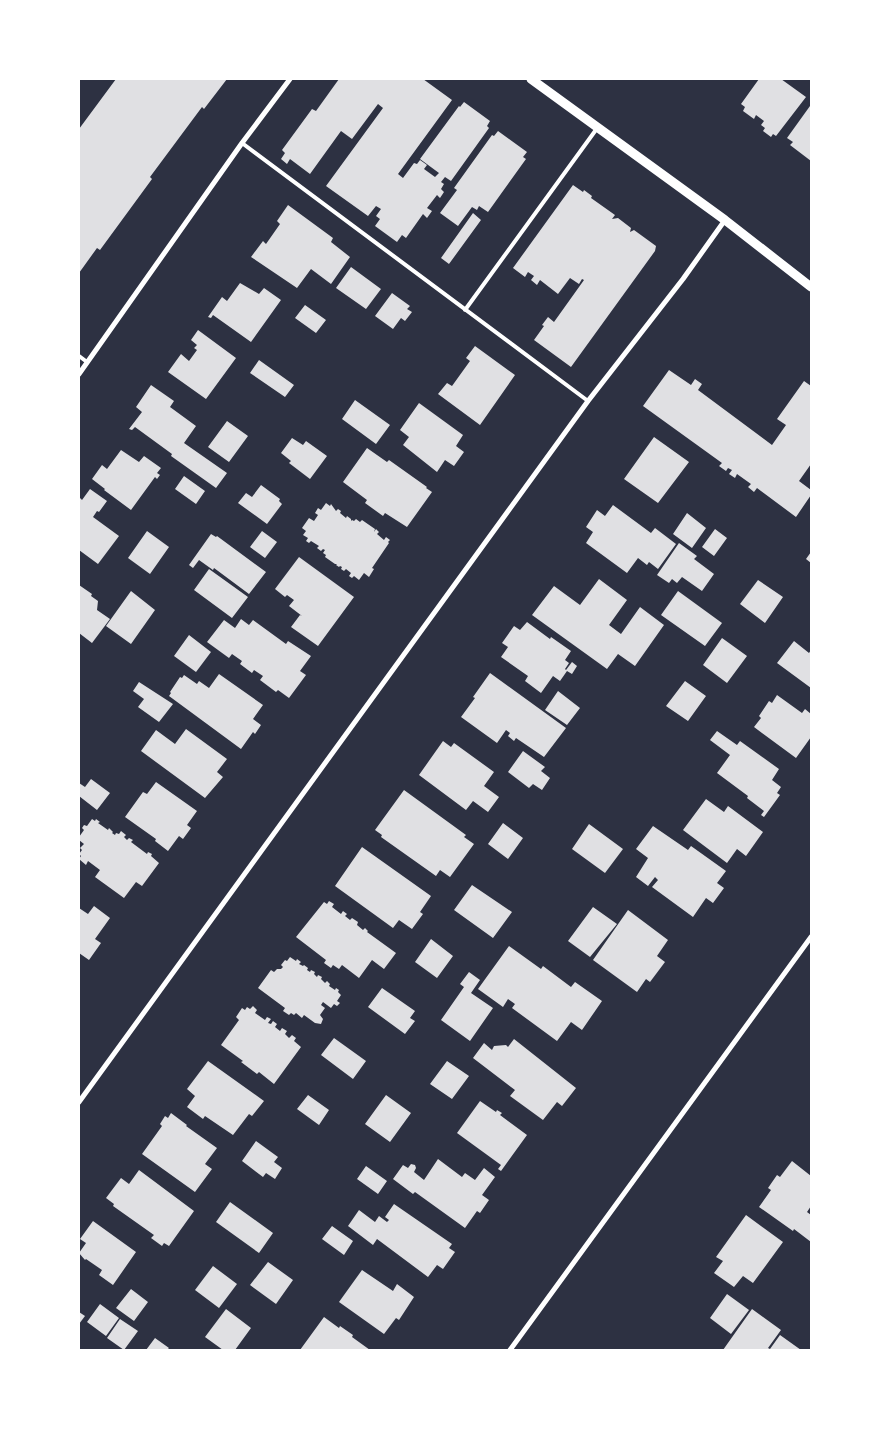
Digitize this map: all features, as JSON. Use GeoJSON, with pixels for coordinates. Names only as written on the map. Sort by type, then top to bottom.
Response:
{"type":"FeatureCollection","features":[{"type":"Feature","properties":{"kind":"street"},"geometry":{"type":"LineString","coordinates":[[79,374],[242,143],[290,79]]}},
{"type":"Feature","properties":{"kind":"street"},"geometry":{"type":"LineString","coordinates":[[531,79],[725,220],[811,287]]}},
{"type":"Feature","properties":{"kind":"street"},"geometry":{"type":"LineString","coordinates":[[79,1102],[588,401],[683,279],[725,220]]}},
{"type":"Feature","properties":{"kind":"street"},"geometry":{"type":"LineString","coordinates":[[510,1350],[811,937]]}},
{"type":"Feature","properties":{"kind":"lane"},"geometry":{"type":"LineString","coordinates":[[465,310],[598,127]]}},
{"type":"Feature","properties":{"kind":"lane"},"geometry":{"type":"LineString","coordinates":[[242,143],[588,401]]}},
{"type":"Feature","properties":{"kind":"lane"},"geometry":{"type":"LineString","coordinates":[[79,356],[87,362]]}},
{"type":"Feature","properties":{"kind":"building"},"geometry":{"type":"Polygon","coordinates":[[[116,79],[227,79],[204,109],[202,107],[150,177],[152,179],[100,250],[97,248],[79,273],[79,129],[116,79]]]}},
{"type":"Feature","properties":{"kind":"building"},"geometry":{"type":"Polygon","coordinates":[[[339,79],[423,79],[452,100],[398,174],[403,178],[414,163],[417,164],[420,160],[427,165],[424,169],[435,177],[439,173],[420,159],[459,106],[464,102],[490,121],[487,126],[489,128],[451,181],[445,177],[441,182],[444,184],[441,189],[444,192],[440,198],[437,195],[427,208],[432,211],[427,218],[423,214],[406,238],[402,235],[397,242],[375,226],[380,219],[376,216],[381,209],[376,206],[368,216],[326,186],[383,108],[378,104],[352,139],[341,131],[310,174],[290,159],[287,164],[281,159],[285,153],[282,150],[312,109],[316,111],[339,79]]]}},
{"type":"Feature","properties":{"kind":"building"},"geometry":{"type":"Polygon","coordinates":[[[759,79],[781,79],[806,97],[776,136],[773,134],[771,137],[763,131],[765,128],[761,125],[764,121],[756,115],[754,119],[743,111],[745,107],[741,104],[759,79]]]}},
{"type":"Feature","properties":{"kind":"building"},"geometry":{"type":"Polygon","coordinates":[[[810,106],[811,161],[790,145],[793,142],[787,138],[810,106]]]}},
{"type":"Feature","properties":{"kind":"building"},"geometry":{"type":"Polygon","coordinates":[[[498,131],[527,152],[523,157],[526,159],[488,212],[479,206],[477,210],[472,207],[458,226],[440,213],[457,190],[454,188],[492,135],[494,136],[498,131]]]}},
{"type":"Feature","properties":{"kind":"building"},"geometry":{"type":"Polygon","coordinates":[[[573,185],[583,192],[584,190],[592,196],[591,198],[615,215],[612,219],[618,218],[631,228],[630,232],[634,230],[656,246],[655,251],[571,367],[534,340],[548,317],[554,322],[584,280],[582,279],[579,284],[570,278],[558,294],[540,280],[537,285],[531,280],[534,276],[528,272],[525,277],[513,268],[573,185]]]}},
{"type":"Feature","properties":{"kind":"building"},"geometry":{"type":"Polygon","coordinates":[[[288,205],[333,238],[331,242],[350,257],[331,284],[311,269],[297,288],[251,257],[263,241],[266,244],[280,224],[277,221],[288,205]]]}},
{"type":"Feature","properties":{"kind":"building"},"geometry":{"type":"Polygon","coordinates":[[[473,213],[481,220],[449,264],[441,258],[473,213]]]}},
{"type":"Feature","properties":{"kind":"building"},"geometry":{"type":"Polygon","coordinates":[[[351,267],[381,289],[366,309],[336,288],[351,267]]]}},
{"type":"Feature","properties":{"kind":"building"},"geometry":{"type":"Polygon","coordinates":[[[240,283],[259,294],[264,288],[281,300],[251,342],[213,315],[211,318],[208,317],[222,297],[227,301],[240,283]]]}},
{"type":"Feature","properties":{"kind":"building"},"geometry":{"type":"Polygon","coordinates":[[[392,293],[410,306],[407,309],[412,312],[405,321],[401,318],[393,329],[375,316],[392,293]]]}},
{"type":"Feature","properties":{"kind":"building"},"geometry":{"type":"Polygon","coordinates":[[[305,305],[326,320],[316,333],[295,318],[305,305]]]}},
{"type":"Feature","properties":{"kind":"building"},"geometry":{"type":"Polygon","coordinates":[[[198,330],[236,358],[206,399],[168,372],[181,354],[189,361],[197,350],[194,348],[197,345],[191,340],[198,330]]]}},
{"type":"Feature","properties":{"kind":"building"},"geometry":{"type":"Polygon","coordinates":[[[475,346],[515,375],[480,425],[438,394],[447,383],[452,386],[470,361],[466,358],[475,346]]]}},
{"type":"Feature","properties":{"kind":"building"},"geometry":{"type":"Polygon","coordinates":[[[259,360],[294,385],[285,397],[250,373],[259,360]]]}},
{"type":"Feature","properties":{"kind":"building"},"geometry":{"type":"Polygon","coordinates":[[[669,370],[691,385],[695,379],[702,384],[698,390],[772,445],[786,425],[777,419],[804,381],[811,386],[811,464],[799,481],[811,490],[811,495],[796,517],[757,488],[754,492],[748,487],[751,484],[737,474],[735,478],[729,474],[732,470],[728,468],[726,471],[719,466],[722,463],[643,406],[669,370]]]}},
{"type":"Feature","properties":{"kind":"building"},"geometry":{"type":"Polygon","coordinates":[[[151,385],[174,401],[170,407],[196,426],[184,443],[227,473],[216,488],[171,456],[172,454],[135,427],[132,430],[129,429],[142,412],[136,407],[151,385]]]}},
{"type":"Feature","properties":{"kind":"building"},"geometry":{"type":"Polygon","coordinates":[[[355,400],[390,425],[376,444],[342,419],[355,400]]]}},
{"type":"Feature","properties":{"kind":"building"},"geometry":{"type":"Polygon","coordinates":[[[419,403],[463,435],[456,446],[464,452],[454,466],[445,460],[437,472],[403,445],[409,437],[400,430],[419,403]]]}},
{"type":"Feature","properties":{"kind":"building"},"geometry":{"type":"Polygon","coordinates":[[[227,421],[248,436],[229,462],[208,447],[227,421]]]}},
{"type":"Feature","properties":{"kind":"building"},"geometry":{"type":"Polygon","coordinates":[[[654,437],[689,462],[658,503],[624,479],[654,437]]]}},
{"type":"Feature","properties":{"kind":"building"},"geometry":{"type":"Polygon","coordinates":[[[292,438],[303,445],[306,441],[327,456],[310,479],[289,463],[291,461],[281,453],[292,438]]]}},
{"type":"Feature","properties":{"kind":"building"},"geometry":{"type":"Polygon","coordinates":[[[367,448],[387,462],[389,460],[432,492],[407,527],[385,513],[383,516],[365,503],[367,500],[343,482],[367,448]]]}},
{"type":"Feature","properties":{"kind":"building"},"geometry":{"type":"Polygon","coordinates":[[[121,450],[139,462],[144,456],[161,468],[157,473],[160,475],[157,479],[155,477],[131,510],[92,479],[102,465],[107,469],[121,450]]]}},
{"type":"Feature","properties":{"kind":"building"},"geometry":{"type":"Polygon","coordinates":[[[184,476],[205,491],[196,504],[175,489],[184,476]]]}},
{"type":"Feature","properties":{"kind":"building"},"geometry":{"type":"Polygon","coordinates":[[[261,485],[280,499],[279,501],[282,504],[267,524],[238,503],[246,493],[252,497],[261,485]]]}},
{"type":"Feature","properties":{"kind":"building"},"geometry":{"type":"Polygon","coordinates":[[[90,489],[107,501],[93,517],[119,536],[98,564],[79,550],[79,501],[80,498],[82,500],[90,489]]]}},
{"type":"Feature","properties":{"kind":"building"},"geometry":{"type":"Polygon","coordinates":[[[326,503],[330,506],[331,504],[336,511],[338,509],[341,511],[340,513],[346,518],[347,516],[351,521],[356,519],[360,522],[362,520],[375,529],[374,532],[376,529],[379,532],[377,534],[384,540],[386,537],[390,540],[372,568],[374,569],[369,577],[364,573],[359,580],[354,576],[352,578],[349,576],[351,573],[346,569],[344,571],[341,569],[342,567],[339,567],[325,557],[326,555],[323,553],[325,550],[321,551],[317,548],[319,546],[311,541],[309,543],[306,541],[308,538],[303,535],[306,531],[302,528],[309,518],[314,521],[318,515],[315,513],[318,508],[321,510],[326,503]]]}},
{"type":"Feature","properties":{"kind":"building"},"geometry":{"type":"Polygon","coordinates":[[[613,505],[651,533],[655,528],[676,544],[658,569],[649,562],[647,565],[638,558],[627,573],[586,543],[593,532],[586,527],[597,510],[605,516],[613,505]]]}},
{"type":"Feature","properties":{"kind":"building"},"geometry":{"type":"Polygon","coordinates":[[[687,513],[706,528],[692,548],[673,534],[687,513]]]}},
{"type":"Feature","properties":{"kind":"building"},"geometry":{"type":"Polygon","coordinates":[[[715,529],[727,538],[714,556],[702,547],[715,529]]]}},
{"type":"Feature","properties":{"kind":"building"},"geometry":{"type":"Polygon","coordinates":[[[147,531],[169,547],[150,574],[128,558],[147,531]]]}},
{"type":"Feature","properties":{"kind":"building"},"geometry":{"type":"Polygon","coordinates":[[[262,531],[277,542],[265,558],[250,547],[262,531]]]}},
{"type":"Feature","properties":{"kind":"building"},"geometry":{"type":"Polygon","coordinates":[[[211,534],[217,536],[266,572],[249,594],[214,568],[213,570],[199,560],[193,568],[189,565],[211,534]]]}},
{"type":"Feature","properties":{"kind":"building"},"geometry":{"type":"Polygon","coordinates":[[[679,543],[697,556],[694,559],[714,574],[702,591],[682,577],[677,583],[672,579],[669,583],[657,575],[679,543]]]}},
{"type":"Feature","properties":{"kind":"building"},"geometry":{"type":"Polygon","coordinates":[[[811,552],[811,563],[806,559],[811,552]]]}},
{"type":"Feature","properties":{"kind":"building"},"geometry":{"type":"Polygon","coordinates":[[[299,557],[354,597],[318,646],[291,627],[300,615],[302,616],[289,606],[294,600],[287,595],[285,597],[275,589],[299,557]]]}},
{"type":"Feature","properties":{"kind":"building"},"geometry":{"type":"Polygon","coordinates":[[[209,569],[248,597],[232,618],[194,590],[209,569]]]}},
{"type":"Feature","properties":{"kind":"building"},"geometry":{"type":"Polygon","coordinates":[[[599,579],[627,600],[609,625],[621,634],[640,607],[664,625],[635,666],[618,654],[607,669],[532,615],[554,586],[580,605],[599,579]]]}},
{"type":"Feature","properties":{"kind":"building"},"geometry":{"type":"Polygon","coordinates":[[[758,580],[783,597],[765,623],[740,604],[758,580]]]}},
{"type":"Feature","properties":{"kind":"building"},"geometry":{"type":"Polygon","coordinates":[[[79,585],[98,601],[97,610],[110,619],[92,643],[79,633],[79,585]]]}},
{"type":"Feature","properties":{"kind":"building"},"geometry":{"type":"Polygon","coordinates":[[[131,591],[155,610],[131,644],[106,626],[131,591]]]}},
{"type":"Feature","properties":{"kind":"building"},"geometry":{"type":"Polygon","coordinates":[[[678,591],[722,623],[705,646],[661,615],[678,591]]]}},
{"type":"Feature","properties":{"kind":"building"},"geometry":{"type":"Polygon","coordinates":[[[241,619],[249,625],[253,620],[286,644],[288,641],[311,656],[300,671],[306,675],[289,698],[278,690],[276,692],[260,680],[263,676],[254,670],[252,673],[240,664],[242,661],[232,654],[229,658],[207,642],[224,620],[235,628],[241,619]]]}},
{"type":"Feature","properties":{"kind":"building"},"geometry":{"type":"Polygon","coordinates":[[[527,622],[550,639],[551,637],[571,651],[565,660],[569,663],[566,670],[572,662],[577,666],[572,674],[567,671],[560,681],[553,676],[541,693],[525,681],[528,676],[501,657],[508,647],[502,643],[514,626],[520,630],[527,622]]]}},
{"type":"Feature","properties":{"kind":"building"},"geometry":{"type":"Polygon","coordinates":[[[189,635],[211,652],[196,672],[174,656],[189,635]]]}},
{"type":"Feature","properties":{"kind":"building"},"geometry":{"type":"Polygon","coordinates":[[[722,638],[747,656],[727,683],[703,665],[722,638]]]}},
{"type":"Feature","properties":{"kind":"building"},"geometry":{"type":"Polygon","coordinates":[[[794,641],[809,653],[811,650],[811,688],[777,663],[794,641]]]}},
{"type":"Feature","properties":{"kind":"building"},"geometry":{"type":"Polygon","coordinates":[[[490,673],[566,728],[544,757],[516,738],[514,741],[508,736],[510,733],[506,730],[497,743],[461,717],[490,673]]]}},
{"type":"Feature","properties":{"kind":"building"},"geometry":{"type":"Polygon","coordinates":[[[219,674],[263,705],[253,719],[261,725],[255,734],[253,732],[241,749],[169,696],[180,677],[182,678],[184,675],[197,684],[199,681],[209,688],[219,674]]]}},
{"type":"Feature","properties":{"kind":"building"},"geometry":{"type":"Polygon","coordinates":[[[685,681],[706,696],[688,721],[666,706],[685,681]]]}},
{"type":"Feature","properties":{"kind":"building"},"geometry":{"type":"Polygon","coordinates":[[[139,682],[173,704],[159,722],[138,707],[144,699],[133,691],[139,682]]]}},
{"type":"Feature","properties":{"kind":"building"},"geometry":{"type":"Polygon","coordinates":[[[558,691],[580,708],[567,725],[545,710],[558,691]]]}},
{"type":"Feature","properties":{"kind":"building"},"geometry":{"type":"Polygon","coordinates":[[[777,695],[802,713],[805,709],[811,714],[811,737],[796,758],[754,727],[761,718],[759,716],[769,701],[772,703],[777,695]]]}},
{"type":"Feature","properties":{"kind":"building"},"geometry":{"type":"Polygon","coordinates":[[[186,729],[227,759],[217,772],[223,777],[205,798],[141,751],[156,730],[175,744],[186,729]]]}},
{"type":"Feature","properties":{"kind":"building"},"geometry":{"type":"Polygon","coordinates":[[[717,731],[737,745],[740,741],[779,769],[772,780],[781,787],[777,793],[780,795],[764,817],[761,815],[764,811],[747,798],[748,796],[717,773],[730,755],[710,740],[717,731]]]}},
{"type":"Feature","properties":{"kind":"building"},"geometry":{"type":"Polygon","coordinates":[[[443,741],[451,747],[454,743],[494,772],[484,786],[499,797],[488,812],[473,801],[466,810],[419,775],[443,741]]]}},
{"type":"Feature","properties":{"kind":"building"},"geometry":{"type":"Polygon","coordinates":[[[523,751],[545,767],[541,771],[550,778],[542,790],[533,784],[529,788],[508,772],[523,751]]]}},
{"type":"Feature","properties":{"kind":"building"},"geometry":{"type":"Polygon","coordinates":[[[91,779],[110,793],[97,810],[79,796],[79,783],[85,787],[91,779]]]}},
{"type":"Feature","properties":{"kind":"building"},"geometry":{"type":"Polygon","coordinates":[[[156,782],[197,811],[187,825],[191,828],[183,839],[179,836],[168,851],[155,841],[156,839],[125,817],[143,792],[147,794],[156,782]]]}},
{"type":"Feature","properties":{"kind":"building"},"geometry":{"type":"Polygon","coordinates":[[[404,790],[466,835],[464,837],[474,844],[450,877],[440,870],[436,876],[381,837],[382,835],[375,830],[404,790]]]}},
{"type":"Feature","properties":{"kind":"building"},"geometry":{"type":"Polygon","coordinates":[[[706,799],[724,812],[728,806],[763,832],[746,856],[737,849],[727,863],[683,830],[706,799]]]}},
{"type":"Feature","properties":{"kind":"building"},"geometry":{"type":"Polygon","coordinates":[[[92,819],[95,821],[96,819],[100,822],[98,823],[108,830],[109,828],[115,835],[121,831],[126,835],[124,837],[127,840],[129,838],[133,840],[131,842],[147,854],[148,852],[152,854],[151,856],[159,863],[142,886],[136,882],[124,898],[95,877],[100,870],[88,861],[86,865],[79,859],[81,856],[79,854],[82,850],[80,848],[84,844],[79,840],[79,837],[84,830],[82,828],[84,825],[87,826],[92,819]]]}},
{"type":"Feature","properties":{"kind":"building"},"geometry":{"type":"Polygon","coordinates":[[[503,823],[523,838],[508,859],[488,844],[503,823]]]}},
{"type":"Feature","properties":{"kind":"building"},"geometry":{"type":"Polygon","coordinates":[[[589,824],[623,849],[605,873],[572,849],[589,824]]]}},
{"type":"Feature","properties":{"kind":"building"},"geometry":{"type":"Polygon","coordinates":[[[653,826],[688,850],[691,846],[726,871],[717,883],[724,888],[713,903],[706,898],[693,917],[652,887],[658,880],[655,877],[648,886],[636,877],[648,858],[636,849],[653,826]]]}},
{"type":"Feature","properties":{"kind":"building"},"geometry":{"type":"Polygon","coordinates":[[[362,847],[431,896],[420,912],[423,914],[412,929],[399,920],[393,928],[335,886],[362,847]]]}},
{"type":"Feature","properties":{"kind":"building"},"geometry":{"type":"Polygon","coordinates":[[[472,885],[512,912],[493,938],[454,910],[472,885]]]}},
{"type":"Feature","properties":{"kind":"building"},"geometry":{"type":"Polygon","coordinates":[[[329,901],[334,904],[332,907],[341,914],[343,911],[350,920],[352,918],[358,922],[357,925],[363,930],[365,928],[367,932],[396,953],[384,969],[372,960],[359,978],[342,965],[339,969],[333,965],[331,968],[324,963],[326,960],[296,937],[324,902],[327,904],[329,901]]]}},
{"type":"Feature","properties":{"kind":"building"},"geometry":{"type":"Polygon","coordinates":[[[94,906],[110,918],[95,939],[101,943],[89,960],[79,953],[79,908],[88,914],[94,906]]]}},
{"type":"Feature","properties":{"kind":"building"},"geometry":{"type":"Polygon","coordinates":[[[593,907],[617,924],[590,957],[568,941],[593,907]]]}},
{"type":"Feature","properties":{"kind":"building"},"geometry":{"type":"Polygon","coordinates":[[[628,910],[668,940],[657,956],[665,962],[650,982],[646,979],[637,992],[593,960],[628,910]]]}},
{"type":"Feature","properties":{"kind":"building"},"geometry":{"type":"Polygon","coordinates":[[[431,939],[453,956],[437,978],[415,962],[431,939]]]}},
{"type":"Feature","properties":{"kind":"building"},"geometry":{"type":"Polygon","coordinates":[[[509,946],[541,969],[543,966],[571,987],[575,982],[602,1001],[582,1030],[571,1022],[557,1041],[512,1008],[515,1004],[508,999],[503,1007],[478,989],[509,946]]]}},
{"type":"Feature","properties":{"kind":"building"},"geometry":{"type":"Polygon","coordinates":[[[290,957],[301,962],[299,964],[304,965],[310,972],[311,970],[315,972],[314,974],[317,977],[318,975],[322,977],[321,979],[325,983],[327,981],[330,984],[329,986],[339,990],[338,992],[341,995],[337,1001],[340,1003],[337,1006],[334,1004],[331,1008],[323,1002],[321,1005],[325,1008],[320,1015],[323,1019],[321,1024],[315,1023],[304,1015],[302,1018],[296,1013],[289,1015],[283,1011],[285,1008],[258,988],[271,970],[274,972],[277,969],[281,969],[283,967],[281,965],[290,957]]]}},
{"type":"Feature","properties":{"kind":"building"},"geometry":{"type":"Polygon","coordinates":[[[469,972],[480,980],[471,993],[493,1008],[470,1041],[441,1020],[464,987],[460,984],[469,972]]]}},
{"type":"Feature","properties":{"kind":"building"},"geometry":{"type":"Polygon","coordinates":[[[382,988],[415,1011],[410,1018],[415,1021],[405,1034],[368,1007],[382,988]]]}},
{"type":"Feature","properties":{"kind":"building"},"geometry":{"type":"Polygon","coordinates":[[[253,1006],[257,1010],[255,1013],[265,1020],[267,1017],[271,1019],[268,1023],[271,1024],[273,1021],[277,1024],[275,1027],[280,1031],[282,1028],[287,1031],[285,1034],[289,1038],[292,1035],[296,1038],[294,1041],[301,1047],[274,1084],[259,1072],[257,1074],[221,1045],[239,1020],[236,1017],[242,1008],[245,1010],[247,1007],[250,1009],[253,1006]]]}},
{"type":"Feature","properties":{"kind":"building"},"geometry":{"type":"Polygon","coordinates":[[[334,1038],[366,1061],[353,1079],[321,1055],[334,1038]]]}},
{"type":"Feature","properties":{"kind":"building"},"geometry":{"type":"Polygon","coordinates":[[[514,1039],[576,1088],[562,1106],[557,1102],[543,1120],[510,1096],[515,1090],[473,1058],[484,1043],[492,1050],[494,1046],[506,1045],[508,1047],[514,1039]]]}},
{"type":"Feature","properties":{"kind":"building"},"geometry":{"type":"Polygon","coordinates":[[[208,1061],[264,1101],[252,1116],[249,1114],[233,1135],[205,1116],[203,1119],[187,1107],[195,1096],[187,1089],[208,1061]]]}},
{"type":"Feature","properties":{"kind":"building"},"geometry":{"type":"Polygon","coordinates":[[[447,1061],[469,1076],[452,1099],[430,1084],[447,1061]]]}},
{"type":"Feature","properties":{"kind":"building"},"geometry":{"type":"Polygon","coordinates":[[[308,1095],[329,1110],[319,1125],[297,1109],[308,1095]]]}},
{"type":"Feature","properties":{"kind":"building"},"geometry":{"type":"Polygon","coordinates":[[[386,1095],[411,1113],[390,1142],[365,1124],[386,1095]]]}},
{"type":"Feature","properties":{"kind":"building"},"geometry":{"type":"Polygon","coordinates":[[[480,1101],[496,1112],[497,1110],[502,1113],[500,1115],[527,1135],[501,1171],[498,1169],[501,1165],[457,1133],[480,1101]]]}},
{"type":"Feature","properties":{"kind":"building"},"geometry":{"type":"Polygon","coordinates":[[[171,1113],[217,1148],[205,1164],[212,1169],[195,1192],[142,1154],[162,1126],[160,1124],[165,1116],[168,1118],[171,1113]]]}},
{"type":"Feature","properties":{"kind":"building"},"geometry":{"type":"Polygon","coordinates":[[[256,1141],[278,1157],[274,1162],[282,1168],[275,1179],[266,1173],[263,1177],[242,1161],[256,1141]]]}},
{"type":"Feature","properties":{"kind":"building"},"geometry":{"type":"Polygon","coordinates":[[[438,1159],[462,1177],[465,1173],[475,1180],[484,1168],[495,1177],[482,1195],[489,1200],[480,1213],[477,1211],[465,1228],[415,1192],[413,1194],[393,1179],[403,1165],[408,1168],[411,1164],[415,1165],[414,1172],[424,1180],[438,1159]]]}},
{"type":"Feature","properties":{"kind":"building"},"geometry":{"type":"Polygon","coordinates":[[[792,1161],[811,1176],[811,1206],[807,1212],[811,1215],[811,1242],[759,1207],[771,1190],[768,1188],[777,1175],[780,1177],[792,1161]]]}},
{"type":"Feature","properties":{"kind":"building"},"geometry":{"type":"Polygon","coordinates":[[[366,1166],[387,1181],[378,1194],[357,1179],[366,1166]]]}},
{"type":"Feature","properties":{"kind":"building"},"geometry":{"type":"Polygon","coordinates":[[[139,1170],[194,1211],[169,1246],[164,1243],[162,1246],[151,1238],[154,1235],[113,1206],[114,1204],[106,1198],[121,1178],[129,1184],[139,1170]]]}},
{"type":"Feature","properties":{"kind":"building"},"geometry":{"type":"Polygon","coordinates":[[[230,1202],[273,1233],[259,1253],[216,1222],[230,1202]]]}},
{"type":"Feature","properties":{"kind":"building"},"geometry":{"type":"Polygon","coordinates":[[[394,1204],[452,1244],[449,1248],[455,1252],[443,1269],[437,1265],[428,1277],[377,1239],[373,1245],[348,1226],[359,1210],[375,1222],[379,1216],[387,1222],[389,1220],[385,1217],[394,1204]]]}},
{"type":"Feature","properties":{"kind":"building"},"geometry":{"type":"Polygon","coordinates":[[[746,1215],[783,1242],[753,1283],[743,1276],[734,1287],[714,1273],[723,1261],[716,1257],[746,1215]]]}},
{"type":"Feature","properties":{"kind":"building"},"geometry":{"type":"Polygon","coordinates":[[[93,1221],[136,1252],[113,1285],[99,1275],[102,1270],[85,1260],[79,1253],[86,1243],[80,1239],[93,1221]]]}},
{"type":"Feature","properties":{"kind":"building"},"geometry":{"type":"Polygon","coordinates":[[[332,1226],[353,1241],[344,1255],[322,1239],[332,1226]]]}},
{"type":"Feature","properties":{"kind":"building"},"geometry":{"type":"Polygon","coordinates":[[[268,1262],[293,1280],[276,1304],[250,1285],[268,1262]]]}},
{"type":"Feature","properties":{"kind":"building"},"geometry":{"type":"Polygon","coordinates":[[[213,1266],[237,1284],[219,1308],[195,1290],[213,1266]]]}},
{"type":"Feature","properties":{"kind":"building"},"geometry":{"type":"Polygon","coordinates":[[[362,1270],[393,1291],[397,1284],[414,1297],[399,1320],[396,1318],[384,1334],[339,1302],[362,1270]]]}},
{"type":"Feature","properties":{"kind":"building"},"geometry":{"type":"Polygon","coordinates":[[[131,1289],[148,1302],[134,1321],[116,1308],[131,1289]]]}},
{"type":"Feature","properties":{"kind":"building"},"geometry":{"type":"Polygon","coordinates":[[[727,1294],[749,1310],[731,1334],[710,1318],[727,1294]]]}},
{"type":"Feature","properties":{"kind":"building"},"geometry":{"type":"Polygon","coordinates":[[[100,1304],[119,1318],[106,1336],[87,1322],[100,1304]]]}},
{"type":"Feature","properties":{"kind":"building"},"geometry":{"type":"Polygon","coordinates":[[[226,1309],[251,1328],[235,1350],[223,1350],[205,1337],[226,1309]]]}},
{"type":"Feature","properties":{"kind":"building"},"geometry":{"type":"Polygon","coordinates":[[[752,1309],[781,1330],[768,1348],[770,1349],[780,1335],[801,1350],[723,1350],[752,1309]]]}},
{"type":"Feature","properties":{"kind":"building"},"geometry":{"type":"Polygon","coordinates":[[[79,1312],[85,1316],[79,1324],[79,1312]]]}},
{"type":"Feature","properties":{"kind":"building"},"geometry":{"type":"Polygon","coordinates":[[[324,1317],[353,1335],[352,1337],[370,1350],[300,1350],[324,1317]]]}},
{"type":"Feature","properties":{"kind":"building"},"geometry":{"type":"Polygon","coordinates":[[[120,1319],[138,1331],[124,1350],[107,1338],[120,1319]]]}},
{"type":"Feature","properties":{"kind":"building"},"geometry":{"type":"Polygon","coordinates":[[[155,1338],[169,1348],[167,1350],[146,1350],[155,1338]]]}}]}
